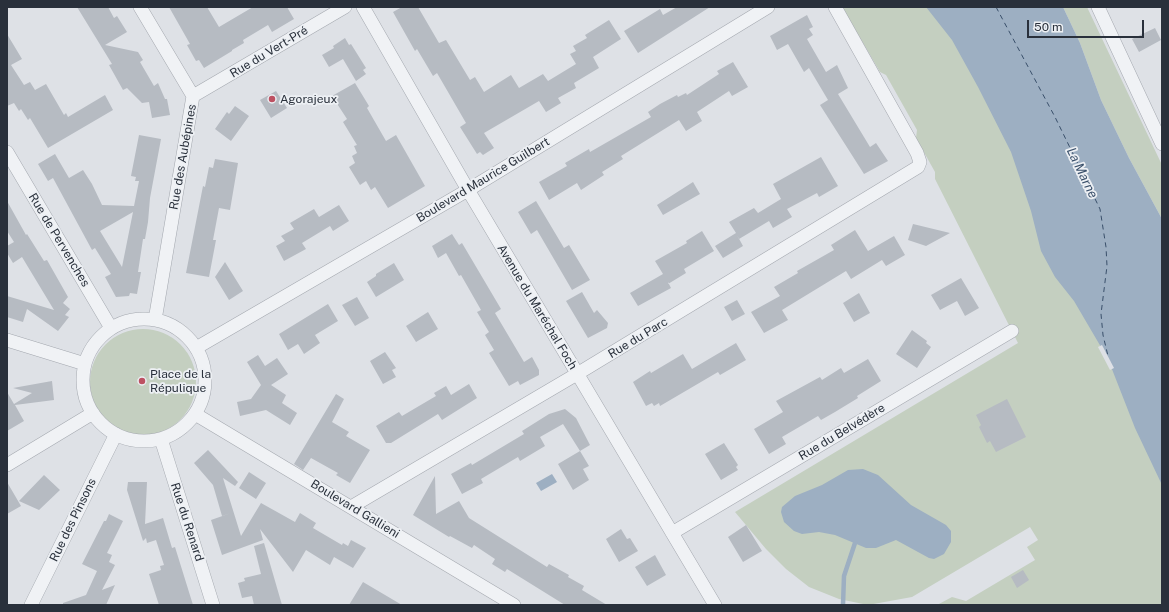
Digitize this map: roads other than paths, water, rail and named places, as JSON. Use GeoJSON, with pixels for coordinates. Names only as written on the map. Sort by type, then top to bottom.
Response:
{"type":"FeatureCollection","features":[{"type":"Feature","properties":{"kind":"street","name":"Rue des Aubépines"},"geometry":{"type":"LineString","coordinates":[[140,7],[193,96],[155,320]]}},
{"type":"Feature","properties":{"kind":"street","name":"Rue du Vert-Pré"},"geometry":{"type":"LineString","coordinates":[[193,96],[345,7]]}},
{"type":"Feature","properties":{"kind":"street","name":"Avenue du Maréchal Foch"},"geometry":{"type":"LineString","coordinates":[[363,7],[468,190],[715,605]]}},
{"type":"Feature","properties":{"kind":"street","name":"Boulevard Maurice Guilbert"},"geometry":{"type":"LineString","coordinates":[[196,348],[468,190],[768,7]]}},
{"type":"Feature","properties":{"kind":"street","name":"Rue du Parc"},"geometry":{"type":"LineString","coordinates":[[351,507],[577,374],[915,170],[920,162],[917,153],[836,7]]}},
{"type":"Feature","properties":{"kind":"street"},"geometry":{"type":"LineString","coordinates":[[1098,7],[1162,144]]}},
{"type":"Feature","properties":{"kind":"street","name":"Rue de Pervenches"},"geometry":{"type":"LineString","coordinates":[[7,152],[111,328]]}},
{"type":"Feature","properties":{"kind":"street"},"geometry":{"type":"LineString","coordinates":[[133,320],[155,320],[166,323],[178,329],[196,348],[203,365],[205,381],[203,396],[195,414],[180,430],[161,439],[138,441],[116,434],[104,426],[92,413],[86,400],[83,387],[85,364],[96,342],[111,328],[133,320]]}},
{"type":"Feature","properties":{"kind":"street","name":"Rue du Belvédère"},"geometry":{"type":"LineString","coordinates":[[672,533],[1012,331]]}},
{"type":"Feature","properties":{"kind":"street"},"geometry":{"type":"LineString","coordinates":[[7,340],[85,364]]}},
{"type":"Feature","properties":{"kind":"street"},"geometry":{"type":"LineString","coordinates":[[7,464],[92,413]]}},
{"type":"Feature","properties":{"kind":"street","name":"Boulevard Gallieni"},"geometry":{"type":"LineString","coordinates":[[195,414],[514,605]]}},
{"type":"Feature","properties":{"kind":"street","name":"Rue des Pinsons"},"geometry":{"type":"LineString","coordinates":[[31,605],[116,434]]}},
{"type":"Feature","properties":{"kind":"street","name":"Rue du Renard"},"geometry":{"type":"LineString","coordinates":[[161,439],[214,605]]}},
{"type":"Feature","properties":{"kind":"water","name":"La Marne"},"geometry":{"type":"Polygon","coordinates":[[[926,7],[1063,7],[1080,43],[1101,100],[1129,158],[1162,219],[1162,485],[1135,428],[1108,359],[1074,301],[1055,277],[1041,251],[1031,211],[1011,152],[952,40],[926,7]]]}},
{"type":"Feature","properties":{"kind":"water"},"geometry":{"type":"Polygon","coordinates":[[[863,469],[878,475],[911,505],[946,525],[951,531],[951,542],[944,554],[934,559],[929,558],[896,540],[876,548],[866,548],[835,535],[819,532],[802,534],[794,531],[784,522],[781,512],[782,507],[795,496],[822,485],[848,470],[863,469]]]}},
{"type":"Feature","properties":{"kind":"water"},"geometry":{"type":"Polygon","coordinates":[[[552,474],[557,482],[541,491],[536,483],[552,474]]]}},
{"type":"Feature","properties":{"kind":"waterway"},"geometry":{"type":"LineString","coordinates":[[843,605],[844,576],[855,543]]}},
{"type":"Feature","properties":{"kind":"place","name":"Agorajeux"},"geometry":{"type":"Point","coordinates":[272,99]}},
{"type":"Feature","properties":{"kind":"place","name":"Place de la Répulique"},"geometry":{"type":"Point","coordinates":[142,381]}}]}
